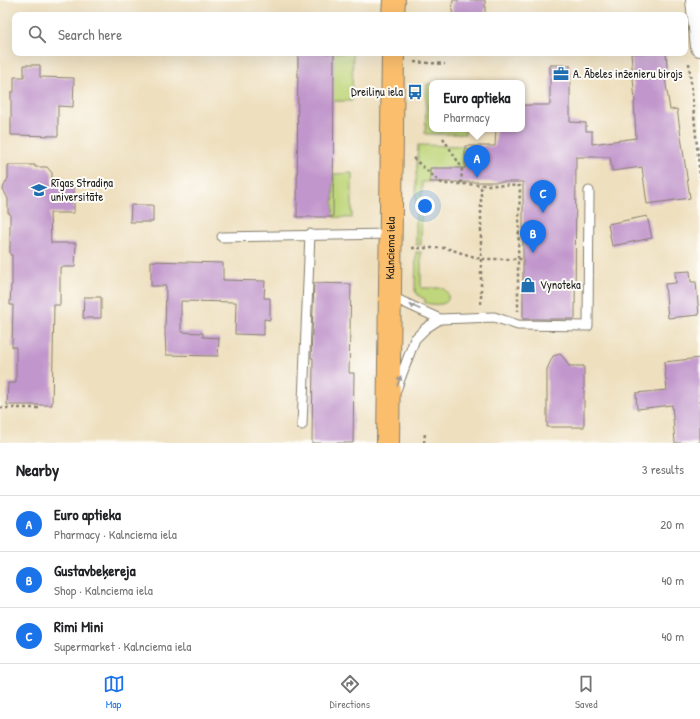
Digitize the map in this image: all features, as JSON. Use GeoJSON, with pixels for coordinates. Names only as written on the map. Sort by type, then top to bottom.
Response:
{"type":"FeatureCollection","features":[{"type":"Feature","properties":{"kind":"main road"},"geometry":{"type":"LineString","coordinates":[[393,12],[394,0]]}},
{"type":"Feature","properties":{"kind":"main road","name":"Kalnciema iela"},"geometry":{"type":"LineString","coordinates":[[388,443],[393,56]]}},
{"type":"Feature","properties":{"kind":"street"},"geometry":{"type":"LineString","coordinates":[[695,0],[695,54]]}},
{"type":"Feature","properties":{"kind":"lane"},"geometry":{"type":"LineString","coordinates":[[390,296],[440,319],[494,318],[518,325],[588,326],[589,191]]}},
{"type":"Feature","properties":{"kind":"lane"},"geometry":{"type":"LineString","coordinates":[[222,237],[310,234],[391,234]]}},
{"type":"Feature","properties":{"kind":"lane"},"geometry":{"type":"LineString","coordinates":[[302,425],[310,234]]}},
{"type":"Feature","properties":{"kind":"lane"},"geometry":{"type":"LineString","coordinates":[[389,410],[414,339],[426,328],[440,319]]}},
{"type":"Feature","properties":{"kind":"path"},"geometry":{"type":"LineString","coordinates":[[695,54],[700,177]]}},
{"type":"Feature","properties":{"kind":"path"},"geometry":{"type":"LineString","coordinates":[[414,62],[445,64]]}},
{"type":"Feature","properties":{"kind":"path"},"geometry":{"type":"LineString","coordinates":[[444,138],[462,168],[461,184]]}},
{"type":"Feature","properties":{"kind":"path"},"geometry":{"type":"LineString","coordinates":[[413,158],[444,184],[520,186],[518,325]]}},
{"type":"Feature","properties":{"kind":"path"},"geometry":{"type":"LineString","coordinates":[[481,184],[481,318]]}},
{"type":"Feature","properties":{"kind":"path"},"geometry":{"type":"LineString","coordinates":[[412,248],[446,248],[481,259],[522,259]]}},
{"type":"Feature","properties":{"kind":"path"},"geometry":{"type":"LineString","coordinates":[[0,408],[40,408]]}},
{"type":"Feature","properties":{"kind":"path"},"geometry":{"type":"LineString","coordinates":[[424,443],[425,433]]}},
{"type":"Feature","properties":{"kind":"green space"},"geometry":{"type":"Polygon","coordinates":[[[304,56],[353,56],[352,101],[334,101],[304,56]]]}},
{"type":"Feature","properties":{"kind":"green space"},"geometry":{"type":"Polygon","coordinates":[[[427,84],[429,84],[429,132],[465,132],[465,134],[425,134],[427,84]]]}},
{"type":"Feature","properties":{"kind":"green space"},"geometry":{"type":"Polygon","coordinates":[[[418,145],[465,146],[465,168],[445,168],[444,182],[422,182],[421,245],[416,245],[416,182],[418,145]]]}},
{"type":"Feature","properties":{"kind":"green space"},"geometry":{"type":"Polygon","coordinates":[[[352,173],[352,218],[333,217],[334,174],[352,173]]]}},
{"type":"Feature","properties":{"kind":"green space"},"geometry":{"type":"Polygon","coordinates":[[[416,252],[421,252],[421,288],[442,288],[448,295],[448,300],[446,302],[439,304],[425,303],[425,299],[419,296],[415,291],[416,252]]]}},
{"type":"Feature","properties":{"kind":"building"},"geometry":{"type":"Polygon","coordinates":[[[453,0],[485,0],[485,12],[452,12],[453,0]]]}},
{"type":"Feature","properties":{"kind":"building"},"geometry":{"type":"Polygon","coordinates":[[[298,56],[334,56],[333,217],[297,217],[298,56]]]}},
{"type":"Feature","properties":{"kind":"building"},"geometry":{"type":"Polygon","coordinates":[[[631,56],[666,56],[668,78],[665,78],[670,110],[677,109],[690,198],[647,204],[642,167],[612,171],[610,157],[576,157],[575,319],[523,319],[523,182],[430,182],[430,168],[465,168],[465,146],[495,146],[496,132],[525,132],[525,105],[550,105],[550,65],[570,65],[570,122],[586,123],[586,131],[592,131],[592,144],[636,138],[631,56]]]}},
{"type":"Feature","properties":{"kind":"building"},"geometry":{"type":"Polygon","coordinates":[[[24,65],[40,65],[40,77],[74,78],[73,107],[58,106],[58,136],[11,135],[11,92],[14,92],[14,77],[24,77],[24,65]]]}},
{"type":"Feature","properties":{"kind":"building"},"geometry":{"type":"Polygon","coordinates":[[[8,165],[35,165],[35,167],[47,167],[52,173],[52,184],[74,184],[74,213],[50,213],[51,243],[76,243],[75,267],[60,267],[60,305],[54,305],[52,405],[7,405],[8,383],[16,383],[16,347],[12,347],[13,305],[10,305],[12,255],[10,255],[10,213],[8,213],[8,199],[3,189],[8,178],[8,165]]]}},
{"type":"Feature","properties":{"kind":"building"},"geometry":{"type":"Polygon","coordinates":[[[131,205],[153,205],[153,222],[130,222],[131,205]]]}},
{"type":"Feature","properties":{"kind":"building"},"geometry":{"type":"Polygon","coordinates":[[[647,216],[652,238],[612,246],[608,224],[647,216]]]}},
{"type":"Feature","properties":{"kind":"building"},"geometry":{"type":"Polygon","coordinates":[[[151,261],[223,263],[223,280],[265,281],[264,298],[270,298],[270,320],[264,319],[264,335],[235,334],[236,302],[181,301],[181,332],[203,333],[203,337],[219,338],[218,356],[166,355],[166,286],[151,286],[151,261]]]}},
{"type":"Feature","properties":{"kind":"building"},"geometry":{"type":"Polygon","coordinates":[[[690,271],[691,282],[696,282],[699,315],[668,318],[665,284],[676,283],[675,272],[690,271]]]}},
{"type":"Feature","properties":{"kind":"building"},"geometry":{"type":"Polygon","coordinates":[[[314,283],[351,284],[349,373],[354,373],[353,443],[312,443],[313,358],[311,358],[314,283]]]}},
{"type":"Feature","properties":{"kind":"building"},"geometry":{"type":"Polygon","coordinates":[[[84,297],[101,297],[101,318],[83,318],[84,297]]]}},
{"type":"Feature","properties":{"kind":"building"},"geometry":{"type":"Polygon","coordinates":[[[560,354],[569,366],[584,366],[584,427],[547,427],[547,369],[553,356],[560,354]]]}},
{"type":"Feature","properties":{"kind":"building"},"geometry":{"type":"Polygon","coordinates":[[[700,358],[700,443],[675,443],[672,405],[637,409],[636,393],[667,390],[664,362],[700,358]]]}},
{"type":"Feature","properties":{"kind":"place","name":"A. Ābeles inženieru birojs"},"geometry":{"type":"Point","coordinates":[561,74]}},
{"type":"Feature","properties":{"kind":"place","name":"Dreiliņu iela"},"geometry":{"type":"Point","coordinates":[415,92]}},
{"type":"Feature","properties":{"kind":"place","name":"Euro aptieka"},"geometry":{"type":"Point","coordinates":[477,178]}},
{"type":"Feature","properties":{"kind":"place","name":"Rīgas Stradiņa universitāte"},"geometry":{"type":"Point","coordinates":[39,190]}},
{"type":"Feature","properties":{"kind":"place","name":"Rimi Mini"},"geometry":{"type":"Point","coordinates":[543,213]}},
{"type":"Feature","properties":{"kind":"place","name":"Gustavbeķereja"},"geometry":{"type":"Point","coordinates":[533,253]}},
{"type":"Feature","properties":{"kind":"place","name":"Vynoteka"},"geometry":{"type":"Point","coordinates":[528,285]}}]}
